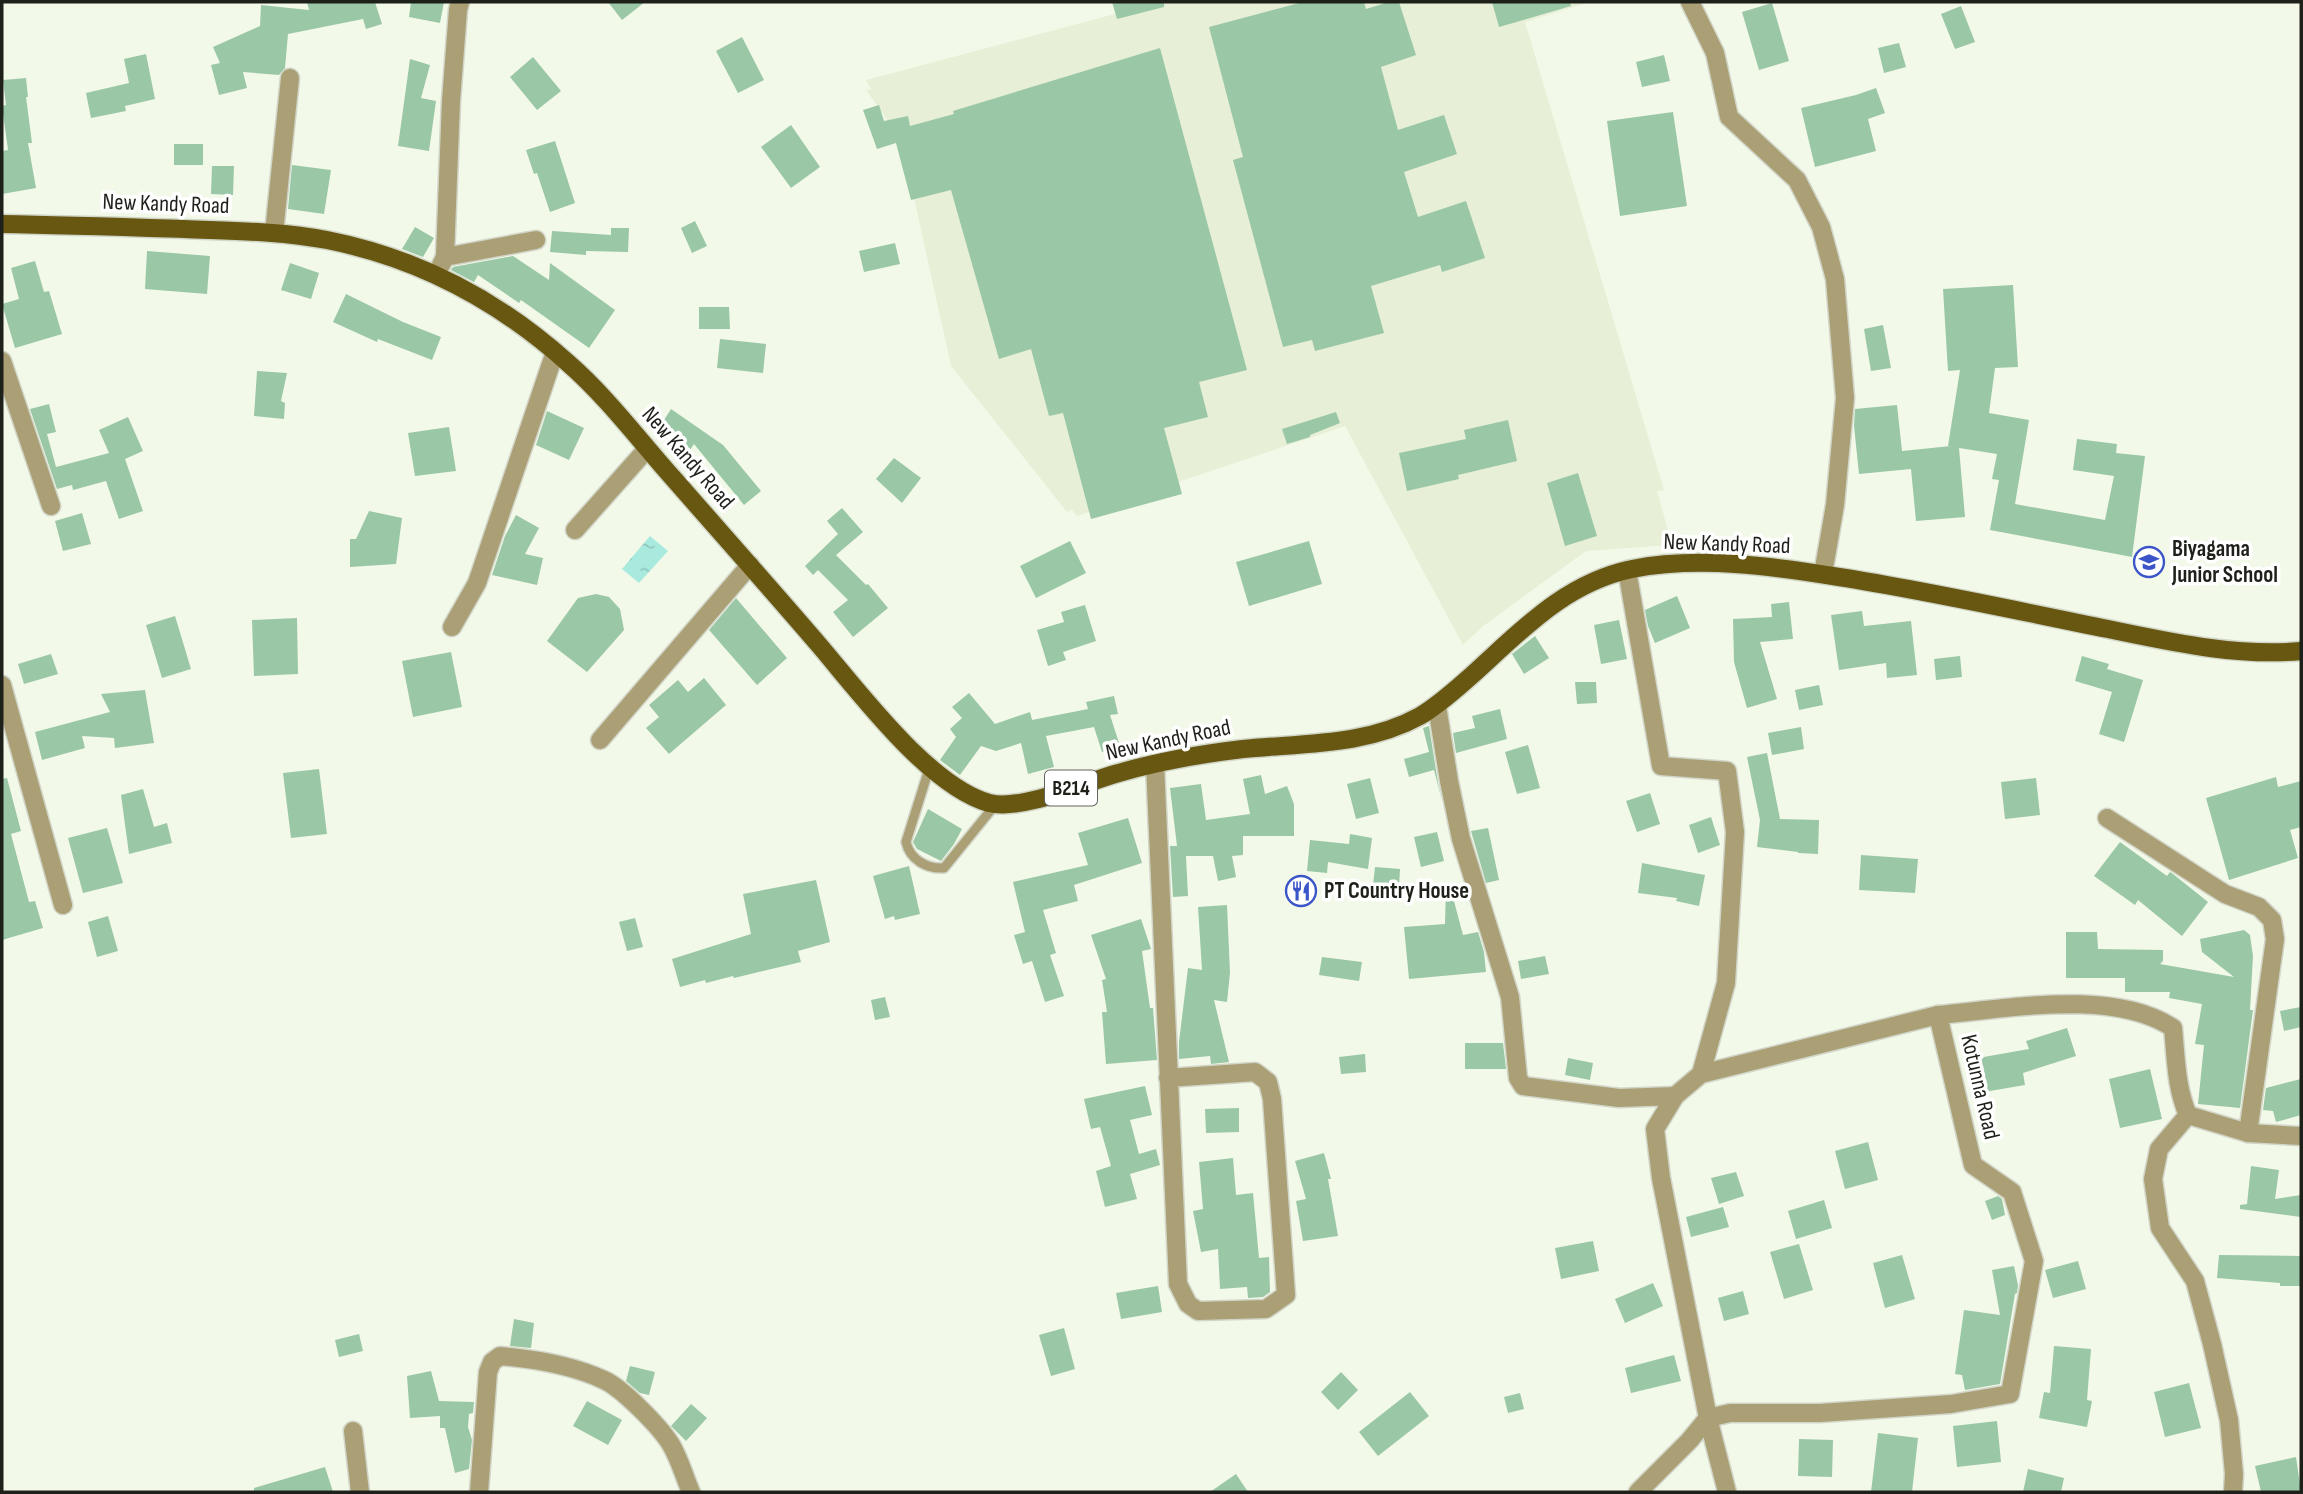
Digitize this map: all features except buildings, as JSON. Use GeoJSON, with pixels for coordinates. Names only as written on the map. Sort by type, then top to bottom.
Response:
{"type":"FeatureCollection","features":[{"type":"Feature","properties":{"kind":"main road","name":"New Kandy Road"},"geometry":{"type":"LineString","coordinates":[[2,224],[274,233],[323,239],[379,252],[473,292],[555,352],[591,385],[929,769],[979,799],[995,804],[1009,805],[1045,797],[1155,764],[1233,750],[1358,739],[1384,732],[1437,706],[1552,604],[1597,579],[1627,570],[1650,567],[1713,564],[1765,566],[1884,584],[2171,642],[2255,652],[2301,651]]}},
{"type":"Feature","properties":{"kind":"street"},"geometry":{"type":"LineString","coordinates":[[437,276],[445,257],[451,101],[460,2]]}},
{"type":"Feature","properties":{"kind":"street"},"geometry":{"type":"LineString","coordinates":[[1690,2],[1715,53],[1729,117],[1797,180],[1821,227],[1835,279],[1845,398],[1835,505],[1823,574]]}},
{"type":"Feature","properties":{"kind":"street"},"geometry":{"type":"LineString","coordinates":[[274,233],[290,78]]}},
{"type":"Feature","properties":{"kind":"street"},"geometry":{"type":"LineString","coordinates":[[445,257],[536,240]]}},
{"type":"Feature","properties":{"kind":"street"},"geometry":{"type":"LineString","coordinates":[[452,627],[477,583],[555,352]]}},
{"type":"Feature","properties":{"kind":"street"},"geometry":{"type":"LineString","coordinates":[[2,360],[51,506]]}},
{"type":"Feature","properties":{"kind":"street"},"geometry":{"type":"LineString","coordinates":[[575,530],[648,449]]}},
{"type":"Feature","properties":{"kind":"street"},"geometry":{"type":"LineString","coordinates":[[600,740],[750,565]]}},
{"type":"Feature","properties":{"kind":"street"},"geometry":{"type":"LineString","coordinates":[[1627,570],[1661,766],[1727,771],[1734,832],[1726,983],[1701,1073]]}},
{"type":"Feature","properties":{"kind":"street"},"geometry":{"type":"LineString","coordinates":[[2,685],[63,905]]}},
{"type":"Feature","properties":{"kind":"street"},"geometry":{"type":"LineString","coordinates":[[1437,706],[1461,839],[1510,998],[1518,1078],[1523,1086],[1619,1098],[1675,1096]]}},
{"type":"Feature","properties":{"kind":"street"},"geometry":{"type":"LineString","coordinates":[[1155,764],[1168,1078],[1178,1284],[1188,1304],[1198,1311],[1266,1309],[1286,1295],[1272,1099],[1268,1082],[1255,1072],[1168,1078]]}},
{"type":"Feature","properties":{"kind":"street"},"geometry":{"type":"LineString","coordinates":[[2107,818],[2225,894],[2259,907],[2272,920],[2275,939],[2248,1133]]}},
{"type":"Feature","properties":{"kind":"street","name":"Kotunna Road"},"geometry":{"type":"LineString","coordinates":[[1708,1418],[1730,1413],[1820,1413],[1951,1404],[2010,1394],[2034,1261],[2012,1192],[1973,1165],[1938,1015],[2064,1004],[2108,1006],[2157,1017],[2173,1028],[2175,1065],[2182,1101],[2188,1115]]}},
{"type":"Feature","properties":{"kind":"street"},"geometry":{"type":"LineString","coordinates":[[1727,1492],[1708,1418],[1661,1178],[1656,1129],[1675,1096],[1701,1073],[1938,1015]]}},
{"type":"Feature","properties":{"kind":"street"},"geometry":{"type":"LineString","coordinates":[[2233,1492],[2229,1420],[2212,1344],[2195,1281],[2160,1228],[2153,1179],[2159,1150],[2188,1115],[2248,1133],[2301,1136]]}},
{"type":"Feature","properties":{"kind":"street"},"geometry":{"type":"LineString","coordinates":[[479,1492],[488,1372],[492,1362],[500,1356],[554,1364],[607,1381],[650,1418],[671,1444],[691,1492]]}},
{"type":"Feature","properties":{"kind":"street"},"geometry":{"type":"LineString","coordinates":[[1638,1492],[1708,1418]]}},
{"type":"Feature","properties":{"kind":"street"},"geometry":{"type":"LineString","coordinates":[[353,1431],[360,1492]]}},
{"type":"Feature","properties":{"kind":"lane"},"geometry":{"type":"LineString","coordinates":[[929,769],[906,842],[916,860],[933,869],[944,868],[995,804]]}},
{"type":"Feature","properties":{"kind":"lane"},"geometry":{"type":"LineString","coordinates":[[917,804],[924,817]]}},
{"type":"Feature","properties":{"kind":"lane"},"geometry":{"type":"LineString","coordinates":[[958,836],[971,836]]}},
{"type":"Feature","properties":{"kind":"shaded area"},"geometry":{"type":"Polygon","coordinates":[[[1160,2],[1590,2],[1525,22],[1664,490],[1657,491],[1672,545],[1586,551],[1482,627],[1463,645],[1345,426],[1077,516],[1072,510],[1067,512],[951,366],[901,139],[866,90],[871,89],[866,80],[1160,2]]]}},
{"type":"Feature","properties":{"kind":"water"},"geometry":{"type":"Polygon","coordinates":[[[650,536],[668,551],[639,583],[622,569],[650,536]]]}},
{"type":"Feature","properties":{"kind":"place","name":"Biyagama Junior School"},"geometry":{"type":"Point","coordinates":[2149,562]}},
{"type":"Feature","properties":{"kind":"place","name":"PT Country House"},"geometry":{"type":"Point","coordinates":[1301,891]}}]}
